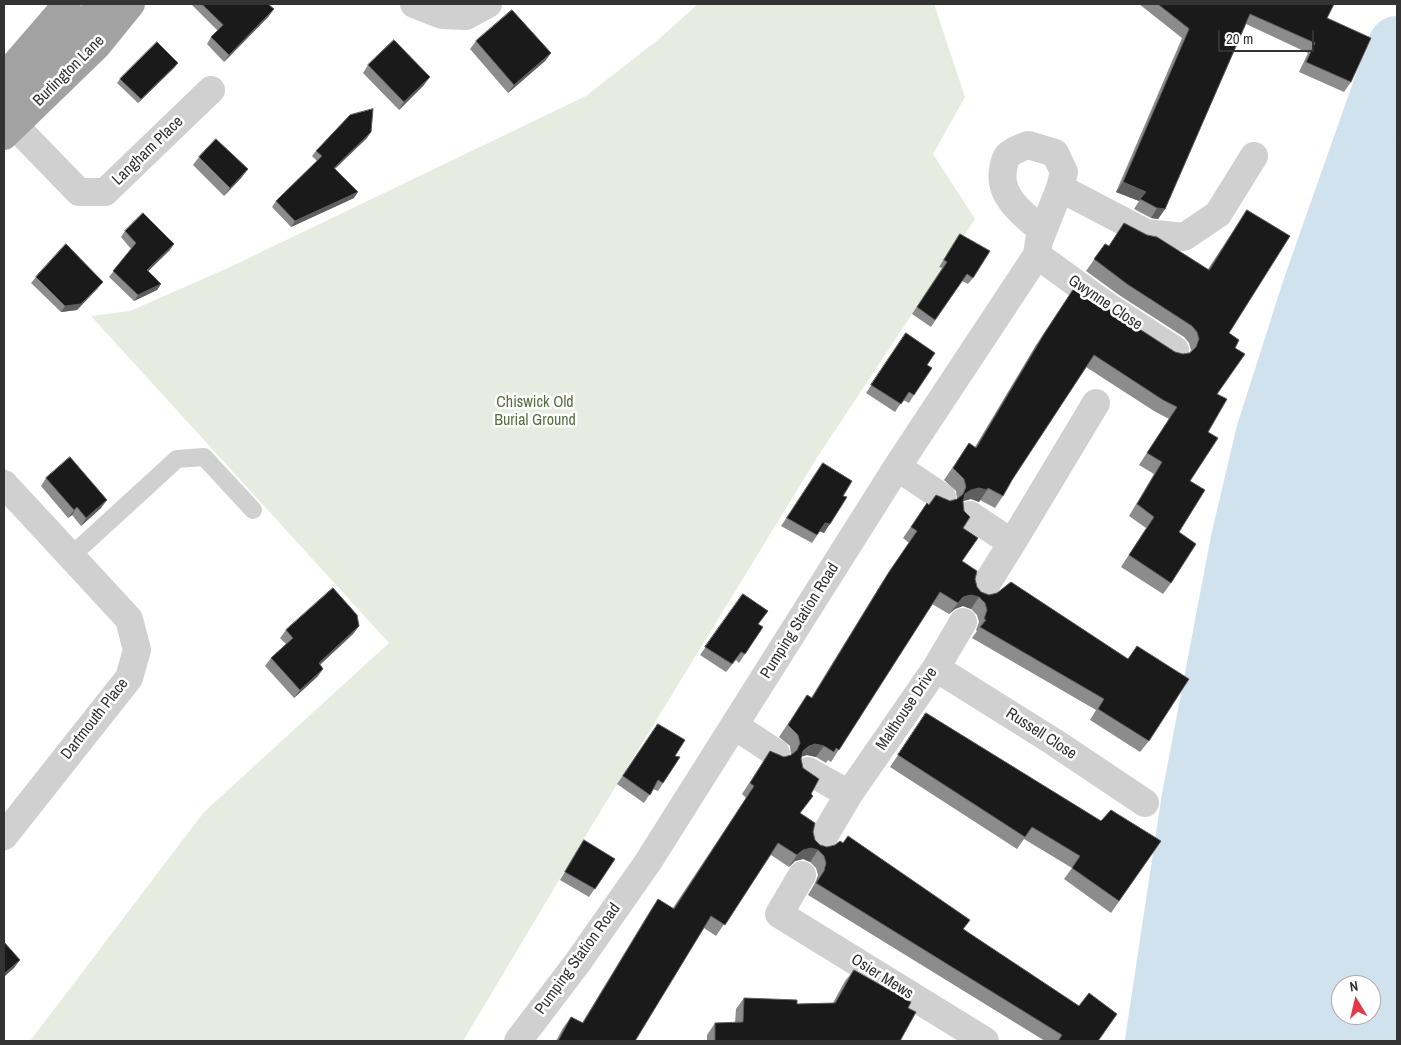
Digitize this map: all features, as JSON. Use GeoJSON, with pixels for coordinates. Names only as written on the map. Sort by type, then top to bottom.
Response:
{"type":"FeatureCollection","features":[{"type":"Feature","properties":{"kind":"highway"},"geometry":{"type":"LineString","coordinates":[[4,75],[67,4]]}},
{"type":"Feature","properties":{"kind":"highway"},"geometry":{"type":"LineString","coordinates":[[7,123],[30,82],[102,4]]}},
{"type":"Feature","properties":{"kind":"highway","name":"Burlington Lane"},"geometry":{"type":"LineString","coordinates":[[7,123],[97,46],[131,4]]}},
{"type":"Feature","properties":{"kind":"street"},"geometry":{"type":"LineString","coordinates":[[414,4],[442,15],[466,16],[488,4]]}},
{"type":"Feature","properties":{"kind":"street","name":"Langham Place"},"geometry":{"type":"LineString","coordinates":[[7,123],[80,192],[105,192],[211,90]]}},
{"type":"Feature","properties":{"kind":"street","name":"Gwynne Close"},"geometry":{"type":"LineString","coordinates":[[1060,188],[1064,172],[1055,153],[1028,145],[1009,154],[1004,163],[1001,179],[1008,196],[1040,243],[1110,308],[1176,350]]}},
{"type":"Feature","properties":{"kind":"street"},"geometry":{"type":"LineString","coordinates":[[1060,188],[1146,233],[1184,237],[1218,214],[1254,156]]}},
{"type":"Feature","properties":{"kind":"street","name":"Pumping Station Road"},"geometry":{"type":"LineString","coordinates":[[518,1041],[578,962],[648,862],[735,726],[1040,243],[1060,188]]}},
{"type":"Feature","properties":{"kind":"street"},"geometry":{"type":"LineString","coordinates":[[982,592],[1096,403]]}},
{"type":"Feature","properties":{"kind":"street"},"geometry":{"type":"LineString","coordinates":[[897,467],[942,497]]}},
{"type":"Feature","properties":{"kind":"street","name":"Dartmouth Place"},"geometry":{"type":"LineString","coordinates":[[4,484],[129,619],[137,650],[129,678],[4,836]]}},
{"type":"Feature","properties":{"kind":"street"},"geometry":{"type":"LineString","coordinates":[[970,515],[1012,543]]}},
{"type":"Feature","properties":{"kind":"street","name":"Malthouse Drive"},"geometry":{"type":"LineString","coordinates":[[820,843],[849,794],[936,668],[963,622]]}},
{"type":"Feature","properties":{"kind":"street","name":"Russell Close"},"geometry":{"type":"LineString","coordinates":[[936,668],[1054,742],[1145,803]]}},
{"type":"Feature","properties":{"kind":"street"},"geometry":{"type":"LineString","coordinates":[[735,726],[776,753]]}},
{"type":"Feature","properties":{"kind":"street"},"geometry":{"type":"LineString","coordinates":[[808,771],[849,794]]}},
{"type":"Feature","properties":{"kind":"street","name":"Osier Mews"},"geometry":{"type":"LineString","coordinates":[[802,875],[779,914],[985,1041]]}},
{"type":"Feature","properties":{"kind":"lane"},"geometry":{"type":"LineString","coordinates":[[71,556],[177,459],[204,457],[253,510]]}},
{"type":"Feature","properties":{"kind":"green space","name":"Chiswick Old Burial Ground"},"geometry":{"type":"Polygon","coordinates":[[[698,4],[934,4],[965,97],[933,154],[975,219],[818,456],[589,830],[463,1041],[30,1041],[204,812],[389,643],[91,316],[130,311],[228,268],[586,96],[659,39],[698,4]]]}},
{"type":"Feature","properties":{"kind":"water"},"geometry":{"type":"Polygon","coordinates":[[[1397,45],[1397,1041],[1154,1041],[1190,802],[1240,539],[1265,433],[1311,289],[1397,45]]]}},
{"type":"Feature","properties":{"kind":"building"},"geometry":{"type":"Polygon","coordinates":[[[202,4],[268,4],[274,9],[229,55],[211,37],[223,25],[202,4]]]}},
{"type":"Feature","properties":{"kind":"building"},"geometry":{"type":"Polygon","coordinates":[[[1158,4],[1334,4],[1327,18],[1371,38],[1351,82],[1306,62],[1315,43],[1250,14],[1165,209],[1157,208],[1140,199],[1146,192],[1123,182],[1189,29],[1158,4]]]}},
{"type":"Feature","properties":{"kind":"building"},"geometry":{"type":"Polygon","coordinates":[[[512,10],[551,53],[514,85],[476,41],[512,10]]]}},
{"type":"Feature","properties":{"kind":"building"},"geometry":{"type":"Polygon","coordinates":[[[394,40],[430,77],[404,102],[368,65],[394,40]]]}},
{"type":"Feature","properties":{"kind":"building"},"geometry":{"type":"Polygon","coordinates":[[[157,42],[178,63],[141,99],[120,79],[157,42]]]}},
{"type":"Feature","properties":{"kind":"building"},"geometry":{"type":"Polygon","coordinates":[[[373,109],[371,132],[334,168],[358,192],[295,221],[276,201],[322,156],[316,151],[350,115],[373,109]]]}},
{"type":"Feature","properties":{"kind":"building"},"geometry":{"type":"Polygon","coordinates":[[[216,139],[248,169],[230,188],[199,157],[216,139]]]}},
{"type":"Feature","properties":{"kind":"building"},"geometry":{"type":"Polygon","coordinates":[[[1247,210],[1290,236],[1229,333],[1239,340],[1235,348],[1245,354],[1217,394],[1227,399],[1208,432],[1218,438],[1190,481],[1205,490],[1179,532],[1196,544],[1171,583],[1129,555],[1154,517],[1137,504],[1162,462],[1147,453],[1177,407],[1163,400],[1094,355],[1003,496],[988,488],[987,490],[979,488],[965,494],[963,502],[964,511],[970,517],[963,528],[978,538],[962,561],[977,571],[975,579],[977,587],[981,592],[989,595],[997,593],[1011,582],[1128,659],[1137,646],[1189,679],[1149,741],[1098,709],[1104,699],[980,627],[986,620],[984,619],[987,610],[985,603],[979,597],[971,595],[963,597],[958,603],[940,592],[839,750],[836,748],[834,752],[824,746],[815,744],[803,751],[801,759],[803,768],[819,779],[811,794],[813,796],[800,813],[815,823],[813,832],[815,840],[820,845],[827,847],[835,845],[840,841],[843,843],[848,836],[970,920],[963,929],[1079,1006],[1089,993],[1117,1014],[1098,1041],[1058,1041],[1062,1035],[816,883],[824,871],[826,863],[824,856],[818,850],[811,848],[803,850],[797,855],[778,843],[725,925],[711,916],[635,1041],[558,1041],[571,1017],[583,1023],[658,899],[674,909],[754,786],[750,783],[770,751],[784,757],[791,755],[797,750],[800,743],[798,735],[788,725],[807,695],[812,698],[889,572],[917,531],[911,527],[927,503],[929,505],[936,495],[950,501],[957,499],[963,494],[966,487],[964,479],[953,468],[969,443],[976,448],[1044,334],[1076,285],[1110,310],[1175,352],[1190,353],[1196,347],[1199,339],[1197,332],[1192,326],[1127,284],[1094,259],[1105,244],[1109,246],[1124,223],[1147,235],[1157,237],[1209,270],[1247,210]]]}},
{"type":"Feature","properties":{"kind":"building"},"geometry":{"type":"Polygon","coordinates":[[[143,213],[174,244],[147,270],[161,284],[138,295],[113,271],[136,243],[125,231],[143,213]]]}},
{"type":"Feature","properties":{"kind":"building"},"geometry":{"type":"Polygon","coordinates":[[[960,234],[990,251],[973,278],[967,274],[935,320],[917,307],[947,262],[944,260],[960,234]]]}},
{"type":"Feature","properties":{"kind":"building"},"geometry":{"type":"Polygon","coordinates":[[[66,244],[103,282],[81,304],[65,306],[36,277],[66,244]]]}},
{"type":"Feature","properties":{"kind":"building"},"geometry":{"type":"Polygon","coordinates":[[[906,333],[935,353],[927,365],[932,368],[914,395],[909,392],[901,404],[871,385],[906,333]]]}},
{"type":"Feature","properties":{"kind":"building"},"geometry":{"type":"Polygon","coordinates":[[[70,457],[107,500],[86,518],[77,507],[74,510],[46,478],[70,457]]]}},
{"type":"Feature","properties":{"kind":"building"},"geometry":{"type":"Polygon","coordinates":[[[823,463],[852,481],[843,496],[847,497],[830,524],[825,523],[817,535],[787,518],[823,463]]]}},
{"type":"Feature","properties":{"kind":"building"},"geometry":{"type":"Polygon","coordinates":[[[333,588],[357,615],[359,626],[319,663],[323,669],[300,690],[271,658],[293,638],[286,630],[333,588]]]}},
{"type":"Feature","properties":{"kind":"building"},"geometry":{"type":"Polygon","coordinates":[[[743,594],[768,611],[758,624],[763,627],[745,654],[741,652],[732,664],[705,647],[743,594]]]}},
{"type":"Feature","properties":{"kind":"building"},"geometry":{"type":"Polygon","coordinates":[[[926,713],[1101,821],[1111,810],[1161,841],[1119,901],[1072,868],[1080,856],[1032,827],[1025,837],[898,755],[926,713]]]}},
{"type":"Feature","properties":{"kind":"building"},"geometry":{"type":"Polygon","coordinates":[[[658,724],[685,740],[675,756],[680,757],[663,783],[658,780],[650,795],[623,776],[658,724]]]}},
{"type":"Feature","properties":{"kind":"building"},"geometry":{"type":"Polygon","coordinates":[[[584,840],[615,859],[595,889],[565,872],[584,840]]]}},
{"type":"Feature","properties":{"kind":"building"},"geometry":{"type":"Polygon","coordinates":[[[4,942],[20,960],[4,974],[4,942]]]}},
{"type":"Feature","properties":{"kind":"building"},"geometry":{"type":"Polygon","coordinates":[[[854,970],[911,1002],[908,1008],[916,1012],[900,1041],[715,1041],[715,1023],[743,1022],[744,998],[797,1000],[797,1004],[835,1003],[854,970]]]}},
{"type":"Feature","properties":{"kind":"waterway"},"geometry":{"type":"LineString","coordinates":[[1154,1041],[1190,802],[1240,539],[1265,433],[1311,289],[1397,45]]}}]}
